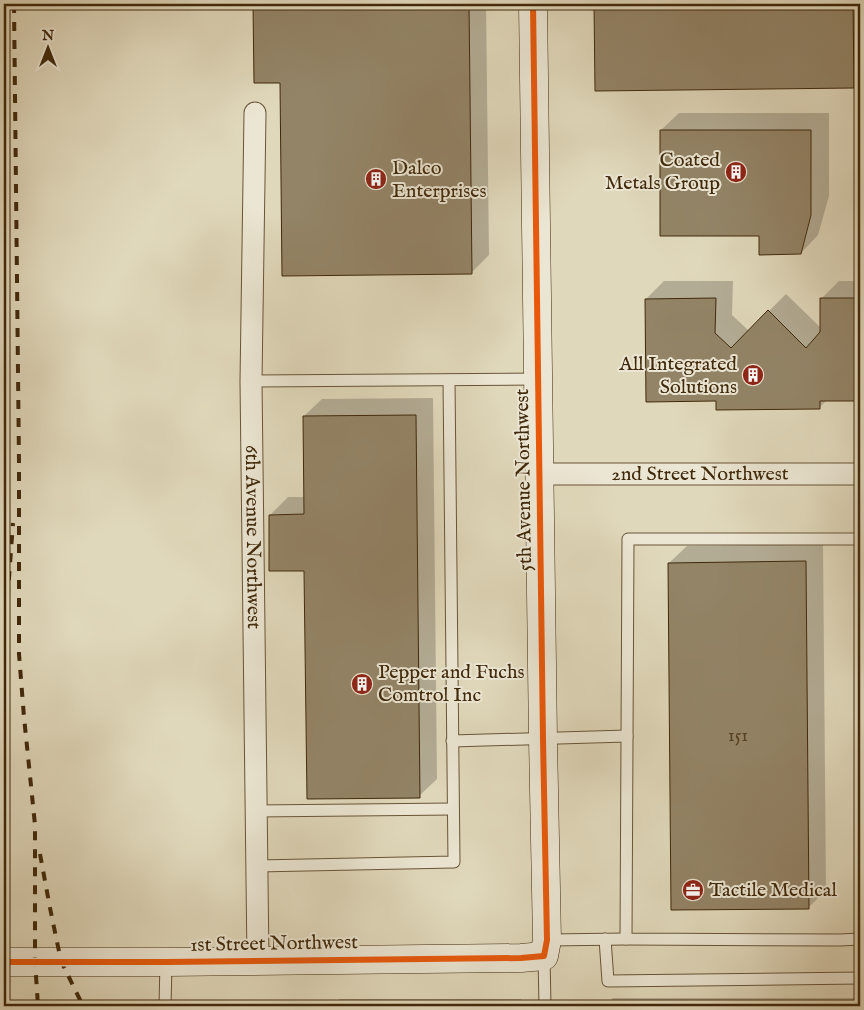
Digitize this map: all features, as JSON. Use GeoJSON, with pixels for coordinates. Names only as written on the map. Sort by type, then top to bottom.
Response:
{"type":"FeatureCollection","features":[{"type":"Feature","properties":{"kind":"street","name":"5th Avenue Northwest"},"geometry":{"type":"LineString","coordinates":[[534,4],[545,948]]}},
{"type":"Feature","properties":{"kind":"street","name":"6th Avenue Northwest"},"geometry":{"type":"LineString","coordinates":[[255,113],[251,381],[258,961]]}},
{"type":"Feature","properties":{"kind":"street","name":"2nd Street Northwest"},"geometry":{"type":"LineString","coordinates":[[540,474],[860,474]]}},
{"type":"Feature","properties":{"kind":"street","name":"1st Street Northwest"},"geometry":{"type":"LineString","coordinates":[[4,962],[521,958],[545,948]]}},
{"type":"Feature","properties":{"kind":"lane"},"geometry":{"type":"LineString","coordinates":[[251,381],[538,379]]}},
{"type":"Feature","properties":{"kind":"lane"},"geometry":{"type":"LineString","coordinates":[[257,866],[454,862],[449,380]]}},
{"type":"Feature","properties":{"kind":"lane"},"geometry":{"type":"LineString","coordinates":[[626,939],[628,539],[860,539]]}},
{"type":"Feature","properties":{"kind":"lane"},"geometry":{"type":"LineString","coordinates":[[452,741],[627,736]]}},
{"type":"Feature","properties":{"kind":"lane"},"geometry":{"type":"LineString","coordinates":[[256,811],[453,809]]}},
{"type":"Feature","properties":{"kind":"lane"},"geometry":{"type":"LineString","coordinates":[[605,939],[608,981],[860,978]]}},
{"type":"Feature","properties":{"kind":"lane"},"geometry":{"type":"LineString","coordinates":[[544,1006],[545,948],[605,939],[860,939]]}},
{"type":"Feature","properties":{"kind":"lane"},"geometry":{"type":"LineString","coordinates":[[165,1006],[166,962]]}},
{"type":"Feature","properties":{"kind":"building","name":"Dalco Enterprises"},"geometry":{"type":"Polygon","coordinates":[[[253,4],[469,4],[472,274],[282,276],[280,83],[254,83],[253,4]]]}},
{"type":"Feature","properties":{"kind":"building"},"geometry":{"type":"Polygon","coordinates":[[[594,4],[853,4],[854,88],[595,91],[594,4]]]}},
{"type":"Feature","properties":{"kind":"building","name":"Coated Metals Group"},"geometry":{"type":"Polygon","coordinates":[[[660,130],[811,130],[811,215],[801,254],[759,255],[759,236],[660,236],[660,130]]]}},
{"type":"Feature","properties":{"kind":"building","name":"All Integrated Solutions"},"geometry":{"type":"Polygon","coordinates":[[[716,298],[715,333],[731,348],[768,310],[806,348],[820,332],[820,298],[860,298],[860,401],[820,401],[820,409],[716,410],[716,401],[646,402],[645,299],[716,298]]]}},
{"type":"Feature","properties":{"kind":"building","name":"Pepper and Fuchs Comtrol Inc"},"geometry":{"type":"Polygon","coordinates":[[[416,415],[420,798],[307,799],[304,571],[269,571],[269,515],[304,514],[303,416],[416,415]]]}},
{"type":"Feature","properties":{"kind":"building"},"geometry":{"type":"Polygon","coordinates":[[[806,561],[809,909],[671,910],[668,563],[806,561]]]}},
{"type":"Feature","properties":{"kind":"railway"},"geometry":{"type":"LineString","coordinates":[[14,4],[19,654],[35,825],[35,961],[38,1006]]}},
{"type":"Feature","properties":{"kind":"railway"},"geometry":{"type":"LineString","coordinates":[[4,742],[8,592],[13,523]]}},
{"type":"Feature","properties":{"kind":"railway"},"geometry":{"type":"LineString","coordinates":[[40,854],[61,961],[83,1006]]}},
{"type":"Feature","properties":{"kind":"cycle path"},"geometry":{"type":"LineString","coordinates":[[4,962],[166,962],[521,958],[544,956],[547,940],[533,4]]}},
{"type":"Feature","properties":{"kind":"place","name":"Coated Metals Group"},"geometry":{"type":"Point","coordinates":[736,172]}},
{"type":"Feature","properties":{"kind":"place","name":"Dalco Enterprises"},"geometry":{"type":"Point","coordinates":[376,179]}},
{"type":"Feature","properties":{"kind":"place","name":"All Integrated Solutions"},"geometry":{"type":"Point","coordinates":[753,375]}},
{"type":"Feature","properties":{"kind":"place","name":"Pepper and Fuchs Comtrol Inc"},"geometry":{"type":"Point","coordinates":[362,684]}},
{"type":"Feature","properties":{"kind":"place","name":"Tactile Medical"},"geometry":{"type":"Point","coordinates":[693,890]}}]}
